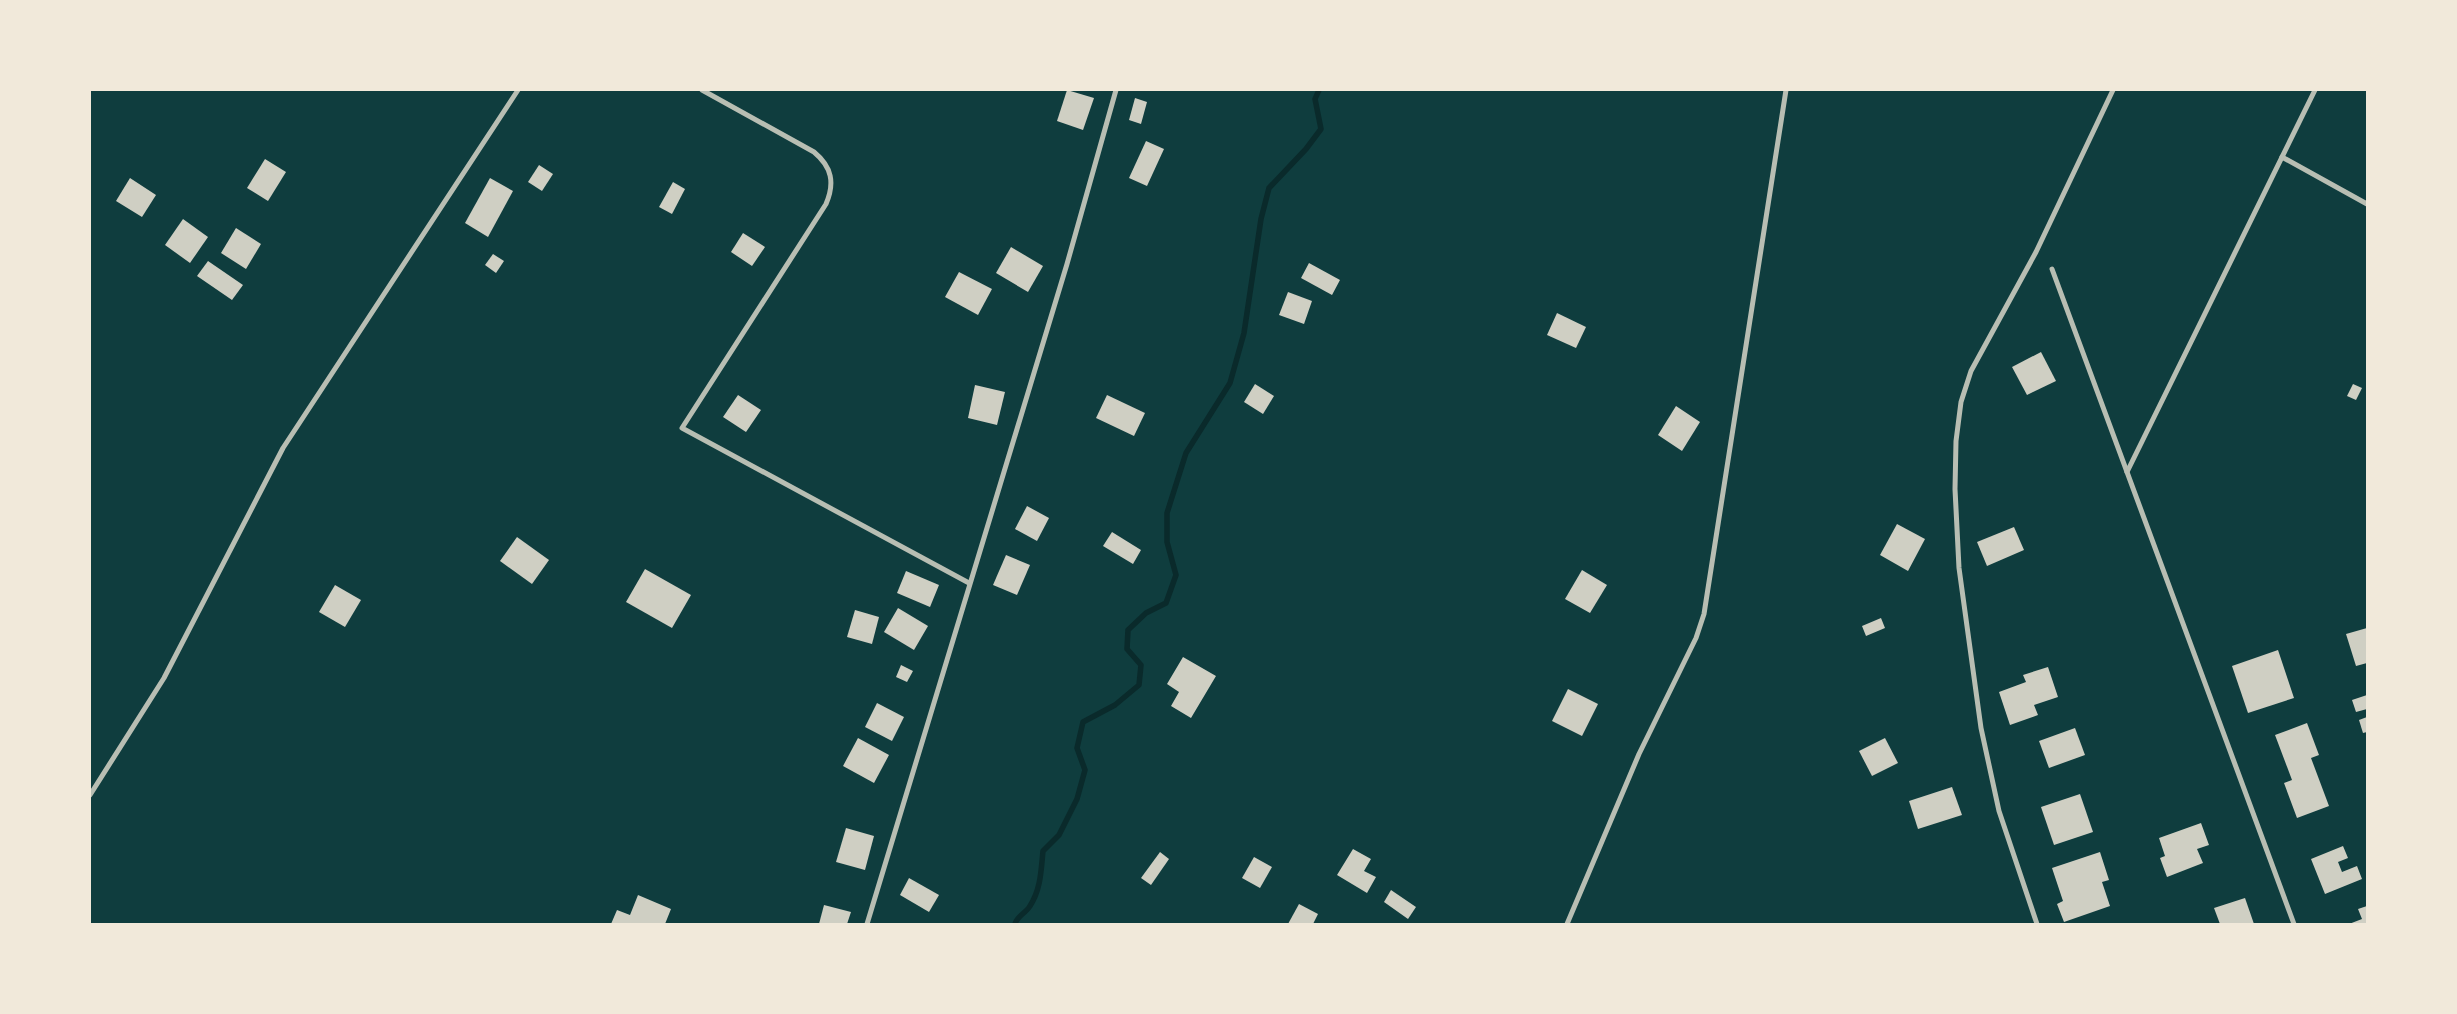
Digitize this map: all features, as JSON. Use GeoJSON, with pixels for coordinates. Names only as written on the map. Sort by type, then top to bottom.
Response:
{"type":"FeatureCollection","features":[{"type":"Feature","properties":{"kind":"street"},"geometry":{"type":"LineString","coordinates":[[90,795],[164,678],[282,448],[518,90]]}},
{"type":"Feature","properties":{"kind":"street"},"geometry":{"type":"LineString","coordinates":[[702,90],[814,152],[828,166],[832,186],[826,204],[682,428],[969,583]]}},
{"type":"Feature","properties":{"kind":"street"},"geometry":{"type":"LineString","coordinates":[[867,924],[1067,264],[1116,90]]}},
{"type":"Feature","properties":{"kind":"street"},"geometry":{"type":"LineString","coordinates":[[1567,924],[1639,754],[1696,638],[1704,614],[1786,90]]}},
{"type":"Feature","properties":{"kind":"street"},"geometry":{"type":"LineString","coordinates":[[2037,924],[1999,810],[1981,728],[1959,568],[1955,489],[1957,435],[1961,402],[1971,371],[2036,252],[2113,90]]}},
{"type":"Feature","properties":{"kind":"street"},"geometry":{"type":"LineString","coordinates":[[2127,472],[2315,90]]}},
{"type":"Feature","properties":{"kind":"street"},"geometry":{"type":"LineString","coordinates":[[2282,158],[2367,204]]}},
{"type":"Feature","properties":{"kind":"street"},"geometry":{"type":"LineString","coordinates":[[2052,268],[2294,924]]}},
{"type":"Feature","properties":{"kind":"building"},"geometry":{"type":"Polygon","coordinates":[[[1067,90],[1094,98],[1083,130],[1057,121],[1067,90]]]}},
{"type":"Feature","properties":{"kind":"building"},"geometry":{"type":"Polygon","coordinates":[[[1135,98],[1147,102],[1141,124],[1129,120],[1135,98]]]}},
{"type":"Feature","properties":{"kind":"building"},"geometry":{"type":"Polygon","coordinates":[[[1146,141],[1164,149],[1147,186],[1129,178],[1146,141]]]}},
{"type":"Feature","properties":{"kind":"building"},"geometry":{"type":"Polygon","coordinates":[[[265,159],[286,172],[268,201],[247,188],[265,159]]]}},
{"type":"Feature","properties":{"kind":"building"},"geometry":{"type":"Polygon","coordinates":[[[539,165],[553,174],[542,191],[528,182],[539,165]]]}},
{"type":"Feature","properties":{"kind":"building"},"geometry":{"type":"Polygon","coordinates":[[[130,178],[156,195],[142,217],[116,201],[130,178]]]}},
{"type":"Feature","properties":{"kind":"building"},"geometry":{"type":"Polygon","coordinates":[[[490,178],[513,191],[488,237],[465,223],[490,178]]]}},
{"type":"Feature","properties":{"kind":"building"},"geometry":{"type":"Polygon","coordinates":[[[673,182],[685,189],[672,214],[659,207],[673,182]]]}},
{"type":"Feature","properties":{"kind":"building"},"geometry":{"type":"Polygon","coordinates":[[[183,219],[208,237],[190,263],[165,245],[183,219]]]}},
{"type":"Feature","properties":{"kind":"building"},"geometry":{"type":"Polygon","coordinates":[[[236,228],[261,244],[246,269],[221,253],[236,228]]]}},
{"type":"Feature","properties":{"kind":"building"},"geometry":{"type":"Polygon","coordinates":[[[743,233],[765,247],[752,266],[731,252],[743,233]]]}},
{"type":"Feature","properties":{"kind":"building"},"geometry":{"type":"Polygon","coordinates":[[[1011,247],[1043,266],[1028,292],[996,273],[1011,247]]]}},
{"type":"Feature","properties":{"kind":"building"},"geometry":{"type":"Polygon","coordinates":[[[493,254],[504,261],[496,273],[485,265],[493,254]]]}},
{"type":"Feature","properties":{"kind":"building"},"geometry":{"type":"Polygon","coordinates":[[[208,261],[243,285],[232,300],[197,276],[208,261]]]}},
{"type":"Feature","properties":{"kind":"building"},"geometry":{"type":"Polygon","coordinates":[[[1309,263],[1340,280],[1332,295],[1301,278],[1309,263]]]}},
{"type":"Feature","properties":{"kind":"building"},"geometry":{"type":"Polygon","coordinates":[[[959,272],[992,289],[978,315],[945,297],[959,272]]]}},
{"type":"Feature","properties":{"kind":"building"},"geometry":{"type":"Polygon","coordinates":[[[1288,292],[1312,301],[1304,324],[1279,315],[1288,292]]]}},
{"type":"Feature","properties":{"kind":"building"},"geometry":{"type":"Polygon","coordinates":[[[1557,313],[1586,327],[1576,348],[1547,335],[1557,313]]]}},
{"type":"Feature","properties":{"kind":"building"},"geometry":{"type":"Polygon","coordinates":[[[2041,352],[2056,381],[2027,395],[2012,367],[2041,352]]]}},
{"type":"Feature","properties":{"kind":"building"},"geometry":{"type":"Polygon","coordinates":[[[1255,384],[1274,396],[1263,414],[1244,402],[1255,384]]]}},
{"type":"Feature","properties":{"kind":"building"},"geometry":{"type":"Polygon","coordinates":[[[2353,384],[2362,388],[2356,400],[2347,396],[2353,384]]]}},
{"type":"Feature","properties":{"kind":"building"},"geometry":{"type":"Polygon","coordinates":[[[975,385],[1005,392],[997,425],[968,418],[975,385]]]}},
{"type":"Feature","properties":{"kind":"building"},"geometry":{"type":"Polygon","coordinates":[[[738,395],[761,410],[746,432],[723,417],[738,395]]]}},
{"type":"Feature","properties":{"kind":"building"},"geometry":{"type":"Polygon","coordinates":[[[1107,395],[1145,413],[1134,436],[1096,418],[1107,395]]]}},
{"type":"Feature","properties":{"kind":"building"},"geometry":{"type":"Polygon","coordinates":[[[1676,406],[1700,422],[1682,451],[1658,435],[1676,406]]]}},
{"type":"Feature","properties":{"kind":"building"},"geometry":{"type":"Polygon","coordinates":[[[1027,506],[1049,518],[1037,541],[1015,529],[1027,506]]]}},
{"type":"Feature","properties":{"kind":"building"},"geometry":{"type":"Polygon","coordinates":[[[1897,524],[1925,539],[1908,571],[1880,555],[1897,524]]]}},
{"type":"Feature","properties":{"kind":"building"},"geometry":{"type":"Polygon","coordinates":[[[2014,527],[2024,550],[1987,566],[1977,542],[2014,527]]]}},
{"type":"Feature","properties":{"kind":"building"},"geometry":{"type":"Polygon","coordinates":[[[1112,532],[1141,550],[1133,564],[1103,546],[1112,532]]]}},
{"type":"Feature","properties":{"kind":"building"},"geometry":{"type":"Polygon","coordinates":[[[517,537],[549,560],[532,584],[500,561],[517,537]]]}},
{"type":"Feature","properties":{"kind":"building"},"geometry":{"type":"Polygon","coordinates":[[[1006,555],[1030,565],[1017,595],[993,585],[1006,555]]]}},
{"type":"Feature","properties":{"kind":"building"},"geometry":{"type":"Polygon","coordinates":[[[645,569],[691,595],[672,628],[626,602],[645,569]]]}},
{"type":"Feature","properties":{"kind":"building"},"geometry":{"type":"Polygon","coordinates":[[[1582,570],[1607,585],[1590,613],[1565,599],[1582,570]]]}},
{"type":"Feature","properties":{"kind":"building"},"geometry":{"type":"Polygon","coordinates":[[[906,571],[939,585],[930,607],[897,593],[906,571]]]}},
{"type":"Feature","properties":{"kind":"building"},"geometry":{"type":"Polygon","coordinates":[[[335,585],[361,600],[345,627],[319,612],[335,585]]]}},
{"type":"Feature","properties":{"kind":"building"},"geometry":{"type":"Polygon","coordinates":[[[898,608],[928,626],[914,650],[884,632],[898,608]]]}},
{"type":"Feature","properties":{"kind":"building"},"geometry":{"type":"Polygon","coordinates":[[[855,610],[879,617],[872,644],[847,637],[855,610]]]}},
{"type":"Feature","properties":{"kind":"building"},"geometry":{"type":"Polygon","coordinates":[[[1881,618],[1885,628],[1866,636],[1862,626],[1881,618]]]}},
{"type":"Feature","properties":{"kind":"building"},"geometry":{"type":"Polygon","coordinates":[[[2367,628],[2367,663],[2356,666],[2346,634],[2367,628]]]}},
{"type":"Feature","properties":{"kind":"building"},"geometry":{"type":"Polygon","coordinates":[[[2278,650],[2294,698],[2248,713],[2232,666],[2278,650]]]}},
{"type":"Feature","properties":{"kind":"building"},"geometry":{"type":"Polygon","coordinates":[[[1183,657],[1216,676],[1191,718],[1171,706],[1179,692],[1167,684],[1183,657]]]}},
{"type":"Feature","properties":{"kind":"building"},"geometry":{"type":"Polygon","coordinates":[[[901,665],[913,671],[907,682],[896,677],[901,665]]]}},
{"type":"Feature","properties":{"kind":"building"},"geometry":{"type":"Polygon","coordinates":[[[2048,667],[2058,697],[2034,705],[2038,715],[2010,725],[1999,692],[2026,682],[2023,675],[2048,667]]]}},
{"type":"Feature","properties":{"kind":"building"},"geometry":{"type":"Polygon","coordinates":[[[1568,689],[1598,704],[1582,736],[1552,721],[1568,689]]]}},
{"type":"Feature","properties":{"kind":"building"},"geometry":{"type":"Polygon","coordinates":[[[2367,695],[2367,709],[2356,712],[2352,700],[2367,695]]]}},
{"type":"Feature","properties":{"kind":"building"},"geometry":{"type":"Polygon","coordinates":[[[877,703],[904,717],[892,741],[865,727],[877,703]]]}},
{"type":"Feature","properties":{"kind":"building"},"geometry":{"type":"Polygon","coordinates":[[[2367,717],[2367,732],[2363,733],[2359,720],[2367,717]]]}},
{"type":"Feature","properties":{"kind":"building"},"geometry":{"type":"Polygon","coordinates":[[[2307,723],[2319,755],[2311,758],[2329,806],[2297,818],[2284,783],[2292,780],[2275,735],[2307,723]]]}},
{"type":"Feature","properties":{"kind":"building"},"geometry":{"type":"Polygon","coordinates":[[[2075,728],[2085,755],[2049,768],[2039,741],[2075,728]]]}},
{"type":"Feature","properties":{"kind":"building"},"geometry":{"type":"Polygon","coordinates":[[[858,738],[889,755],[874,783],[843,766],[858,738]]]}},
{"type":"Feature","properties":{"kind":"building"},"geometry":{"type":"Polygon","coordinates":[[[1885,738],[1898,763],[1872,776],[1859,751],[1885,738]]]}},
{"type":"Feature","properties":{"kind":"building"},"geometry":{"type":"Polygon","coordinates":[[[1952,787],[1962,815],[1918,829],[1909,801],[1952,787]]]}},
{"type":"Feature","properties":{"kind":"building"},"geometry":{"type":"Polygon","coordinates":[[[2080,794],[2093,832],[2054,845],[2041,807],[2080,794]]]}},
{"type":"Feature","properties":{"kind":"building"},"geometry":{"type":"Polygon","coordinates":[[[2201,823],[2209,845],[2197,849],[2203,863],[2167,877],[2160,858],[2165,856],[2159,838],[2201,823]]]}},
{"type":"Feature","properties":{"kind":"building"},"geometry":{"type":"Polygon","coordinates":[[[846,828],[874,836],[865,870],[836,862],[846,828]]]}},
{"type":"Feature","properties":{"kind":"building"},"geometry":{"type":"Polygon","coordinates":[[[2343,846],[2348,858],[2338,862],[2342,872],[2357,866],[2362,879],[2325,894],[2311,859],[2343,846]]]}},
{"type":"Feature","properties":{"kind":"building"},"geometry":{"type":"Polygon","coordinates":[[[1353,849],[1371,859],[1364,871],[1376,877],[1367,893],[1337,875],[1353,849]]]}},
{"type":"Feature","properties":{"kind":"building"},"geometry":{"type":"Polygon","coordinates":[[[1160,852],[1169,859],[1151,885],[1141,878],[1160,852]]]}},
{"type":"Feature","properties":{"kind":"building"},"geometry":{"type":"Polygon","coordinates":[[[2100,852],[2109,880],[2102,882],[2110,906],[2064,922],[2057,904],[2063,901],[2052,868],[2100,852]]]}},
{"type":"Feature","properties":{"kind":"building"},"geometry":{"type":"Polygon","coordinates":[[[1254,857],[1272,867],[1260,888],[1242,878],[1254,857]]]}},
{"type":"Feature","properties":{"kind":"building"},"geometry":{"type":"Polygon","coordinates":[[[909,878],[939,895],[929,912],[900,895],[909,878]]]}},
{"type":"Feature","properties":{"kind":"building"},"geometry":{"type":"Polygon","coordinates":[[[1391,890],[1416,907],[1408,919],[1384,902],[1391,890]]]}},
{"type":"Feature","properties":{"kind":"building"},"geometry":{"type":"Polygon","coordinates":[[[638,895],[671,909],[665,924],[611,924],[617,910],[630,915],[638,895]]]}},
{"type":"Feature","properties":{"kind":"building"},"geometry":{"type":"Polygon","coordinates":[[[2245,898],[2254,924],[2220,924],[2214,908],[2245,898]]]}},
{"type":"Feature","properties":{"kind":"building"},"geometry":{"type":"Polygon","coordinates":[[[1299,904],[1318,914],[1313,924],[1288,924],[1299,904]]]}},
{"type":"Feature","properties":{"kind":"building"},"geometry":{"type":"Polygon","coordinates":[[[824,905],[851,912],[847,924],[819,924],[824,905]]]}},
{"type":"Feature","properties":{"kind":"building"},"geometry":{"type":"Polygon","coordinates":[[[2367,906],[2367,924],[2349,924],[2362,919],[2358,909],[2367,906]]]}},
{"type":"Feature","properties":{"kind":"waterway"},"geometry":{"type":"LineString","coordinates":[[1015,924],[1034,900],[1040,879],[1043,851],[1059,835],[1077,799],[1085,770],[1077,748],[1083,722],[1115,705],[1139,685],[1141,665],[1127,649],[1128,630],[1146,613],[1166,603],[1176,575],[1167,542],[1167,513],[1186,453],[1230,383],[1244,333],[1261,219],[1269,188],[1306,149],[1321,129],[1315,99],[1319,90]]}}]}
